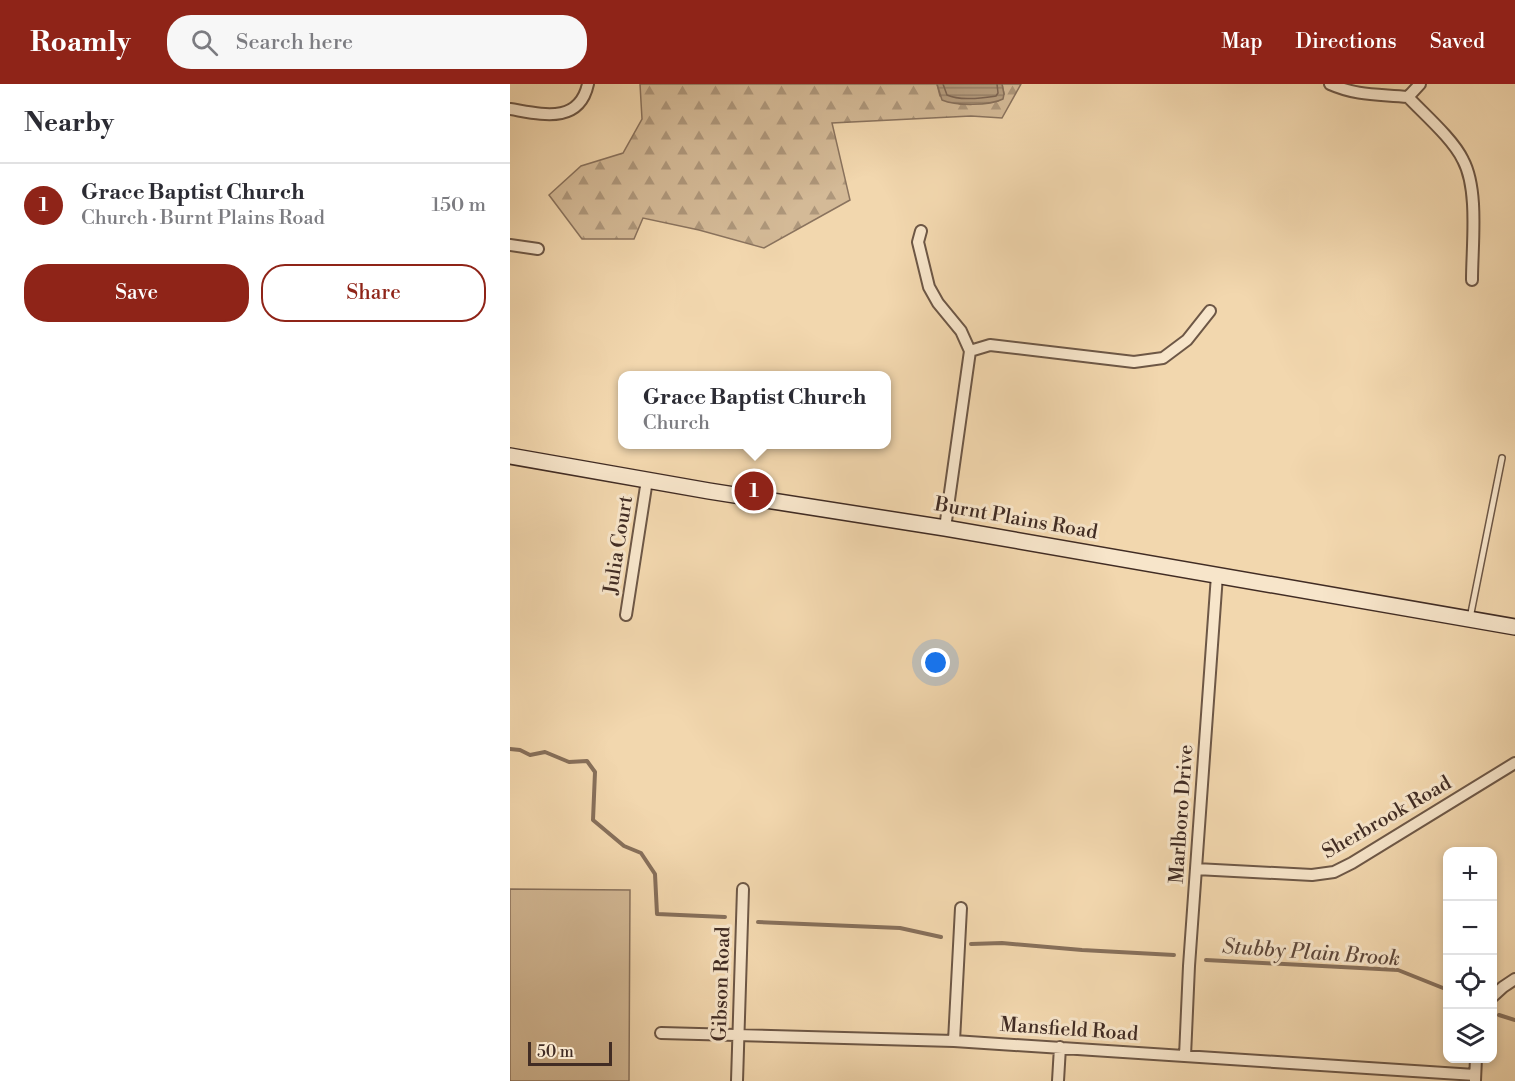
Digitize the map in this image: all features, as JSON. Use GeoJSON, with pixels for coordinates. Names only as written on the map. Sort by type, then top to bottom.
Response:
{"type":"FeatureCollection","features":[{"type":"Feature","properties":{"kind":"main road","name":"Burnt Plains Road"},"geometry":{"type":"LineString","coordinates":[[510,456],[945,528],[1515,627]]}},
{"type":"Feature","properties":{"kind":"street"},"geometry":{"type":"LineString","coordinates":[[510,109],[548,115],[566,112],[575,108],[582,101],[588,84]]}},
{"type":"Feature","properties":{"kind":"street"},"geometry":{"type":"LineString","coordinates":[[1330,84],[1359,94],[1407,97],[1445,136],[1463,159],[1470,177],[1473,195],[1472,280]]}},
{"type":"Feature","properties":{"kind":"street"},"geometry":{"type":"LineString","coordinates":[[1407,97],[1420,84]]}},
{"type":"Feature","properties":{"kind":"street"},"geometry":{"type":"LineString","coordinates":[[921,231],[918,242],[929,286],[938,303],[961,332],[969,351],[945,528]]}},
{"type":"Feature","properties":{"kind":"street"},"geometry":{"type":"LineString","coordinates":[[510,245],[538,249]]}},
{"type":"Feature","properties":{"kind":"street"},"geometry":{"type":"LineString","coordinates":[[969,351],[990,345],[1134,362],[1163,358],[1187,340],[1210,311]]}},
{"type":"Feature","properties":{"kind":"street","name":"Julia Court"},"geometry":{"type":"LineString","coordinates":[[626,615],[647,480]]}},
{"type":"Feature","properties":{"kind":"street","name":"Marlboro Drive"},"geometry":{"type":"LineString","coordinates":[[1185,1056],[1189,966],[1217,575]]}},
{"type":"Feature","properties":{"kind":"street","name":"Sherbrook Road"},"geometry":{"type":"LineString","coordinates":[[1196,868],[1312,875],[1334,872],[1515,763]]}},
{"type":"Feature","properties":{"kind":"street","name":"Gibson Road"},"geometry":{"type":"LineString","coordinates":[[737,1081],[743,889]]}},
{"type":"Feature","properties":{"kind":"street"},"geometry":{"type":"LineString","coordinates":[[954,1041],[961,908]]}},
{"type":"Feature","properties":{"kind":"street"},"geometry":{"type":"LineString","coordinates":[[1497,992],[1515,979]]}},
{"type":"Feature","properties":{"kind":"street","name":"Mansfield Road"},"geometry":{"type":"LineString","coordinates":[[661,1033],[954,1041],[1475,1078]]}},
{"type":"Feature","properties":{"kind":"street"},"geometry":{"type":"LineString","coordinates":[[1058,1081],[1060,1047]]}},
{"type":"Feature","properties":{"kind":"street"},"geometry":{"type":"LineString","coordinates":[[1475,1078],[1476,1063]]}},
{"type":"Feature","properties":{"kind":"lane"},"geometry":{"type":"LineString","coordinates":[[1470,620],[1502,458]]}},
{"type":"Feature","properties":{"kind":"green space"},"geometry":{"type":"Polygon","coordinates":[[[640,84],[937,84],[940,96],[960,104],[998,101],[1004,94],[1002,84],[1021,84],[1002,118],[971,116],[832,123],[850,200],[764,248],[699,230],[643,218],[634,239],[582,239],[549,195],[581,166],[623,153],[642,119],[640,84]]]}},
{"type":"Feature","properties":{"kind":"green space"},"geometry":{"type":"Polygon","coordinates":[[[510,889],[630,890],[629,1081],[510,1081],[510,889]]]}},
{"type":"Feature","properties":{"kind":"water"},"geometry":{"type":"Polygon","coordinates":[[[937,84],[1002,84],[1004,94],[1003,99],[990,103],[955,103],[942,100],[937,84]]]}},
{"type":"Feature","properties":{"kind":"waterway","name":"Stubby Plain Brook"},"geometry":{"type":"LineString","coordinates":[[510,749],[520,750],[530,755],[545,752],[569,762],[587,761],[595,772],[593,820],[624,846],[641,853],[655,874],[657,914],[725,917]]}},
{"type":"Feature","properties":{"kind":"waterway","name":"Stubby Plain Brook"},"geometry":{"type":"LineString","coordinates":[[758,922],[900,928],[941,937]]}},
{"type":"Feature","properties":{"kind":"waterway","name":"Stubby Plain Brook"},"geometry":{"type":"LineString","coordinates":[[971,944],[1002,943],[1174,955]]}},
{"type":"Feature","properties":{"kind":"waterway","name":"Stubby Plain Brook"},"geometry":{"type":"LineString","coordinates":[[1206,960],[1398,970],[1443,988]]}},
{"type":"Feature","properties":{"kind":"waterway","name":"Stubby Plain Brook"},"geometry":{"type":"LineString","coordinates":[[1499,1015],[1515,1020]]}},
{"type":"Feature","properties":{"kind":"place","name":"Grace Baptist Church"},"geometry":{"type":"Point","coordinates":[754,491]}}]}
